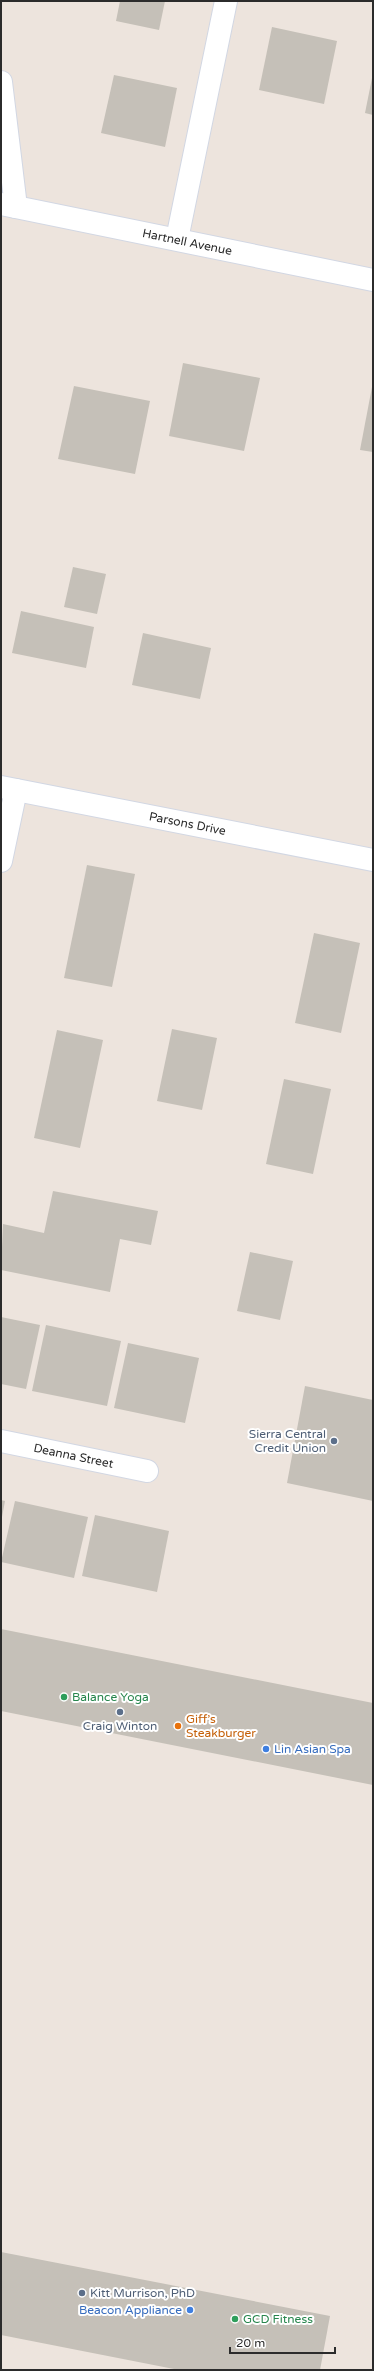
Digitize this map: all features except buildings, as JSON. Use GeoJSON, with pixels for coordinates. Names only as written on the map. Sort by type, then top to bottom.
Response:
{"type":"FeatureCollection","features":[{"type":"Feature","properties":{"kind":"street"},"geometry":{"type":"LineString","coordinates":[[177,239],[226,1]]}},
{"type":"Feature","properties":{"kind":"street"},"geometry":{"type":"LineString","coordinates":[[1,82],[8,205]]}},
{"type":"Feature","properties":{"kind":"street","name":"Hartnell Avenue"},"geometry":{"type":"LineString","coordinates":[[8,205],[373,280]]}},
{"type":"Feature","properties":{"kind":"street"},"geometry":{"type":"LineString","coordinates":[[1,861],[8,789]]}},
{"type":"Feature","properties":{"kind":"street","name":"Parsons Drive"},"geometry":{"type":"LineString","coordinates":[[8,789],[373,860]]}},
{"type":"Feature","properties":{"kind":"street","name":"Deanna Street"},"geometry":{"type":"LineString","coordinates":[[1,1441],[147,1471]]}},
{"type":"Feature","properties":{"kind":"place","name":"Sierra Central Credit Union"},"geometry":{"type":"Point","coordinates":[334,1441]}},
{"type":"Feature","properties":{"kind":"place","name":"Balance Yoga"},"geometry":{"type":"Point","coordinates":[64,1697]}},
{"type":"Feature","properties":{"kind":"place","name":"Craig Winton"},"geometry":{"type":"Point","coordinates":[120,1712]}},
{"type":"Feature","properties":{"kind":"place","name":"Giff’s Steakburger"},"geometry":{"type":"Point","coordinates":[178,1726]}},
{"type":"Feature","properties":{"kind":"place","name":"Lin Asian Spa"},"geometry":{"type":"Point","coordinates":[266,1749]}},
{"type":"Feature","properties":{"kind":"place","name":"Kitt Murrison, PhD"},"geometry":{"type":"Point","coordinates":[82,2293]}},
{"type":"Feature","properties":{"kind":"place","name":"Beacon Appliance"},"geometry":{"type":"Point","coordinates":[190,2310]}},
{"type":"Feature","properties":{"kind":"place","name":"GCD Fitness"},"geometry":{"type":"Point","coordinates":[235,2319]}}]}
